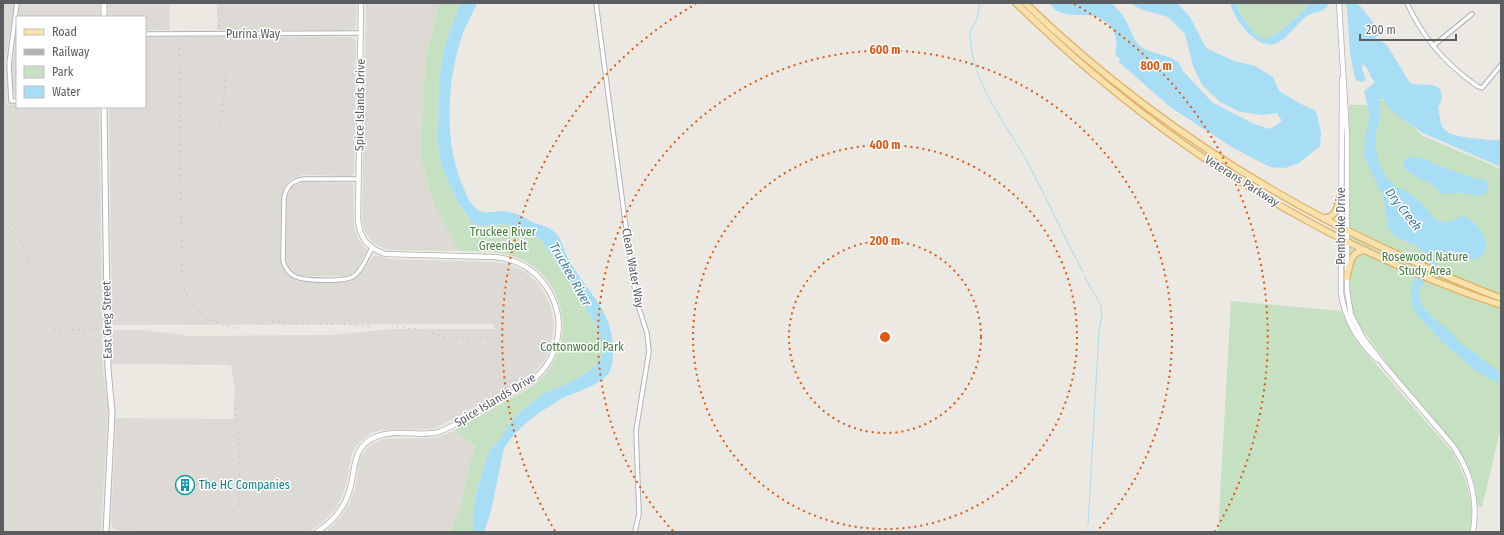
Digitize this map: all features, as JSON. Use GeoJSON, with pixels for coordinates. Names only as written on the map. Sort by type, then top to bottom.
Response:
{"type":"FeatureCollection","features":[{"type":"Feature","properties":{"kind":"main road"},"geometry":{"type":"LineString","coordinates":[[104,3],[104,16]]}},
{"type":"Feature","properties":{"kind":"main road","name":"Veterans Parkway"},"geometry":{"type":"LineString","coordinates":[[1016,3],[1100,80],[1144,115],[1190,149],[1260,194],[1344,240],[1431,279],[1501,305]]}},
{"type":"Feature","properties":{"kind":"main road","name":"Veterans Parkway"},"geometry":{"type":"LineString","coordinates":[[1025,3],[1055,32],[1147,108],[1194,142],[1252,178],[1344,229],[1434,271],[1501,298]]}},
{"type":"Feature","properties":{"kind":"main road","name":"East Greg Street"},"geometry":{"type":"LineString","coordinates":[[104,108],[108,369],[112,413],[106,532]]}},
{"type":"Feature","properties":{"kind":"main road"},"geometry":{"type":"LineString","coordinates":[[1322,218],[1329,218],[1333,215],[1342,194]]}},
{"type":"Feature","properties":{"kind":"main road"},"geometry":{"type":"LineString","coordinates":[[1346,277],[1352,256],[1366,250]]}},
{"type":"Feature","properties":{"kind":"street"},"geometry":{"type":"LineString","coordinates":[[16,101],[11,101],[8,74],[17,3]]}},
{"type":"Feature","properties":{"kind":"street","name":"Spice Islands Drive"},"geometry":{"type":"LineString","coordinates":[[317,532],[333,519],[343,505],[350,489],[356,456],[362,446],[367,442],[383,434],[428,434],[445,430],[534,379],[549,362],[557,341],[558,318],[552,296],[539,278],[521,264],[505,258],[494,257],[390,255],[372,248],[362,236],[358,225],[358,179],[362,3]]}},
{"type":"Feature","properties":{"kind":"street","name":"Clean Water Way"},"geometry":{"type":"LineString","coordinates":[[596,3],[634,284],[637,302],[647,333],[649,345],[648,362],[636,431],[639,514],[635,532]]}},
{"type":"Feature","properties":{"kind":"street"},"geometry":{"type":"LineString","coordinates":[[1407,3],[1419,26],[1433,46],[1459,72],[1482,88],[1501,65]]}},
{"type":"Feature","properties":{"kind":"street","name":"Pembroke Drive"},"geometry":{"type":"LineString","coordinates":[[1339,5],[1347,136],[1344,229],[1347,301],[1351,315],[1363,338],[1383,364],[1454,446],[1462,460],[1471,482],[1474,497],[1475,514],[1473,532]]}},
{"type":"Feature","properties":{"kind":"street"},"geometry":{"type":"LineString","coordinates":[[1433,46],[1472,14]]}},
{"type":"Feature","properties":{"kind":"street","name":"Purina Way"},"geometry":{"type":"LineString","coordinates":[[146,34],[361,34]]}},
{"type":"Feature","properties":{"kind":"street","name":"Pembroke Drive"},"geometry":{"type":"LineString","coordinates":[[1343,76],[1341,86],[1342,194],[1344,229]]}},
{"type":"Feature","properties":{"kind":"street"},"geometry":{"type":"LineString","coordinates":[[358,179],[304,179],[298,180],[291,185],[284,198],[283,261],[289,273],[300,279],[345,280],[358,273],[372,248]]}},
{"type":"Feature","properties":{"kind":"street","name":"Pembroke Drive"},"geometry":{"type":"LineString","coordinates":[[1344,240],[1341,292],[1348,321],[1368,351],[1383,364]]}},
{"type":"Feature","properties":{"kind":"shaded area"},"geometry":{"type":"Polygon","coordinates":[[[3,3],[15,3],[5,62],[7,105],[16,104],[16,108],[99,108],[103,370],[108,406],[101,532],[3,532],[3,3]]]}},
{"type":"Feature","properties":{"kind":"shaded area"},"geometry":{"type":"Polygon","coordinates":[[[19,3],[100,3],[99,16],[18,16],[19,3]]]}},
{"type":"Feature","properties":{"kind":"shaded area"},"geometry":{"type":"Polygon","coordinates":[[[109,3],[169,3],[170,30],[146,30],[146,16],[108,16],[109,3]]]}},
{"type":"Feature","properties":{"kind":"shaded area"},"geometry":{"type":"Polygon","coordinates":[[[217,3],[357,3],[356,24],[355,28],[349,30],[217,30],[217,3]]]}},
{"type":"Feature","properties":{"kind":"shaded area"},"geometry":{"type":"Polygon","coordinates":[[[366,3],[439,3],[426,58],[421,151],[422,162],[434,204],[458,251],[388,250],[373,243],[364,230],[362,219],[366,3]]]}},
{"type":"Feature","properties":{"kind":"shaded area"},"geometry":{"type":"Polygon","coordinates":[[[16,30],[16,96],[14,95],[11,74],[16,30]]]}},
{"type":"Feature","properties":{"kind":"shaded area"},"geometry":{"type":"Polygon","coordinates":[[[146,37],[350,37],[354,39],[356,43],[354,173],[351,176],[302,175],[291,179],[284,187],[281,199],[280,258],[282,268],[289,277],[297,281],[349,282],[359,276],[374,255],[389,259],[496,262],[509,264],[527,273],[541,287],[550,305],[554,325],[551,345],[544,361],[535,372],[517,385],[438,427],[430,429],[382,430],[373,432],[366,436],[355,447],[351,456],[346,486],[337,507],[322,523],[308,532],[156,532],[117,530],[113,528],[111,521],[116,418],[233,419],[235,388],[231,365],[112,364],[112,330],[144,330],[189,336],[333,335],[391,329],[494,329],[494,324],[112,325],[109,108],[146,108],[146,37]]]}},
{"type":"Feature","properties":{"kind":"shaded area"},"geometry":{"type":"Polygon","coordinates":[[[303,182],[353,183],[354,226],[358,239],[367,250],[357,269],[351,274],[343,276],[302,276],[295,273],[288,267],[286,258],[287,196],[292,187],[303,182]]]}},
{"type":"Feature","properties":{"kind":"shaded area"},"geometry":{"type":"Polygon","coordinates":[[[455,430],[476,447],[471,458],[460,508],[450,532],[326,532],[341,517],[349,504],[355,489],[359,460],[368,447],[382,439],[432,438],[455,430]]]}},
{"type":"Feature","properties":{"kind":"green space"},"geometry":{"type":"Polygon","coordinates":[[[439,3],[460,3],[445,46],[439,79],[439,154],[442,167],[456,199],[469,220],[478,226],[506,224],[533,234],[542,241],[596,324],[603,353],[595,366],[588,372],[567,384],[544,393],[519,413],[510,423],[508,429],[502,437],[489,451],[475,497],[473,532],[450,532],[460,508],[471,458],[476,447],[455,430],[525,391],[540,379],[555,359],[561,343],[563,326],[561,309],[555,293],[546,279],[534,267],[511,255],[488,252],[458,251],[434,204],[422,162],[421,134],[426,58],[439,3]]]}},
{"type":"Feature","properties":{"kind":"green space"},"geometry":{"type":"Polygon","coordinates":[[[1237,3],[1310,3],[1281,30],[1264,39],[1256,34],[1246,22],[1240,13],[1237,3]]]}},
{"type":"Feature","properties":{"kind":"green space","name":"Rosewood Nature Study Area"},"geometry":{"type":"Polygon","coordinates":[[[1382,99],[1423,136],[1501,169],[1501,427],[1482,507],[1478,506],[1473,480],[1468,466],[1455,445],[1396,376],[1355,319],[1352,307],[1348,281],[1350,215],[1349,105],[1371,105],[1382,99]]]}},
{"type":"Feature","properties":{"kind":"green space"},"geometry":{"type":"Polygon","coordinates":[[[1231,301],[1341,311],[1355,340],[1453,453],[1466,481],[1471,511],[1469,532],[1218,532],[1231,301]]]}},
{"type":"Feature","properties":{"kind":"water","name":"Truckee River"},"geometry":{"type":"Polygon","coordinates":[[[460,3],[477,3],[461,39],[456,56],[450,92],[450,131],[452,149],[462,184],[471,203],[480,211],[510,212],[547,227],[556,234],[561,240],[570,261],[605,314],[612,335],[613,348],[612,365],[606,376],[588,388],[561,399],[537,415],[516,433],[504,448],[491,511],[484,532],[473,532],[475,497],[489,451],[502,437],[510,423],[519,413],[544,393],[567,384],[588,372],[595,366],[603,353],[596,324],[542,241],[533,234],[506,224],[478,226],[472,223],[456,199],[442,167],[438,141],[439,79],[445,46],[460,3]]]}},
{"type":"Feature","properties":{"kind":"water"},"geometry":{"type":"Polygon","coordinates":[[[1049,3],[1112,3],[1123,16],[1139,45],[1144,49],[1176,61],[1183,71],[1212,102],[1254,124],[1270,129],[1282,121],[1277,113],[1263,115],[1240,112],[1220,102],[1202,85],[1193,66],[1185,34],[1168,17],[1143,10],[1129,3],[1177,3],[1190,17],[1206,48],[1234,61],[1255,66],[1273,77],[1279,91],[1316,111],[1321,133],[1320,146],[1299,163],[1285,168],[1270,167],[1235,149],[1170,107],[1119,62],[1120,59],[1115,55],[1115,34],[1106,22],[1091,15],[1062,13],[1055,10],[1049,3]]]}},
{"type":"Feature","properties":{"kind":"water"},"geometry":{"type":"Polygon","coordinates":[[[1230,3],[1237,3],[1240,13],[1246,22],[1256,34],[1264,39],[1269,38],[1281,30],[1310,3],[1329,3],[1325,9],[1307,16],[1289,34],[1277,43],[1269,45],[1254,39],[1241,25],[1232,10],[1230,3]]]}},
{"type":"Feature","properties":{"kind":"water","name":"Dry Creek"},"geometry":{"type":"Polygon","coordinates":[[[1345,3],[1356,3],[1361,7],[1379,30],[1379,34],[1375,39],[1384,43],[1388,47],[1410,83],[1435,86],[1441,91],[1442,97],[1438,106],[1441,125],[1444,129],[1452,134],[1462,137],[1486,140],[1501,139],[1501,167],[1423,133],[1392,111],[1383,99],[1379,99],[1381,112],[1375,145],[1379,163],[1388,180],[1392,181],[1394,186],[1415,198],[1438,221],[1448,222],[1463,216],[1468,218],[1478,227],[1485,239],[1485,251],[1476,259],[1467,259],[1449,255],[1440,260],[1427,276],[1419,295],[1422,304],[1428,312],[1461,344],[1501,372],[1501,384],[1475,370],[1442,342],[1417,315],[1413,308],[1411,287],[1422,260],[1423,252],[1418,247],[1394,236],[1388,227],[1384,198],[1364,155],[1369,112],[1364,91],[1375,82],[1363,63],[1362,69],[1366,80],[1363,82],[1357,81],[1355,78],[1350,54],[1347,8],[1345,3]]]}},
{"type":"Feature","properties":{"kind":"water"},"geometry":{"type":"Polygon","coordinates":[[[1409,157],[1422,158],[1442,167],[1477,179],[1485,179],[1488,186],[1487,191],[1482,195],[1442,193],[1427,181],[1419,179],[1404,168],[1404,160],[1409,157]]]}},
{"type":"Feature","properties":{"kind":"waterway"},"geometry":{"type":"LineString","coordinates":[[980,3],[976,21],[970,32],[972,52],[976,69],[991,102],[1028,163],[1083,272]]}},
{"type":"Feature","properties":{"kind":"waterway"},"geometry":{"type":"LineString","coordinates":[[1084,276],[1101,305],[1102,315],[1099,331],[1088,524]]}},
{"type":"Feature","properties":{"kind":"railway"},"geometry":{"type":"LineString","coordinates":[[219,26],[223,3]]}},
{"type":"Feature","properties":{"kind":"railway"},"geometry":{"type":"LineString","coordinates":[[179,43],[182,282],[190,301],[203,315],[220,324],[240,328]]}},
{"type":"Feature","properties":{"kind":"railway"},"geometry":{"type":"LineString","coordinates":[[220,123],[225,89],[226,61]]}},
{"type":"Feature","properties":{"kind":"railway"},"geometry":{"type":"LineString","coordinates":[[3,224],[15,234],[23,245],[26,251],[31,273]]}},
{"type":"Feature","properties":{"kind":"railway"},"geometry":{"type":"LineString","coordinates":[[3,239],[7,241]]}},
{"type":"Feature","properties":{"kind":"railway"},"geometry":{"type":"LineString","coordinates":[[266,320],[287,323],[340,324],[373,327]]}},
{"type":"Feature","properties":{"kind":"railway"},"geometry":{"type":"LineString","coordinates":[[397,327],[415,329],[450,338],[487,338]]}},
{"type":"Feature","properties":{"kind":"railway"},"geometry":{"type":"LineString","coordinates":[[54,329],[78,330],[98,328]]}},
{"type":"Feature","properties":{"kind":"railway"},"geometry":{"type":"LineString","coordinates":[[236,408],[240,461],[239,505]]}},
{"type":"Feature","properties":{"kind":"place","name":"The HC Companies"},"geometry":{"type":"Point","coordinates":[185,485]}},
{"type":"Feature","properties":{"kind":"park label","name":"Truckee River Greenbelt"},"geometry":{"type":"Point","coordinates":[503,239]}},
{"type":"Feature","properties":{"kind":"park label","name":"Cottonwood Park"},"geometry":{"type":"Point","coordinates":[582,347]}}]}
